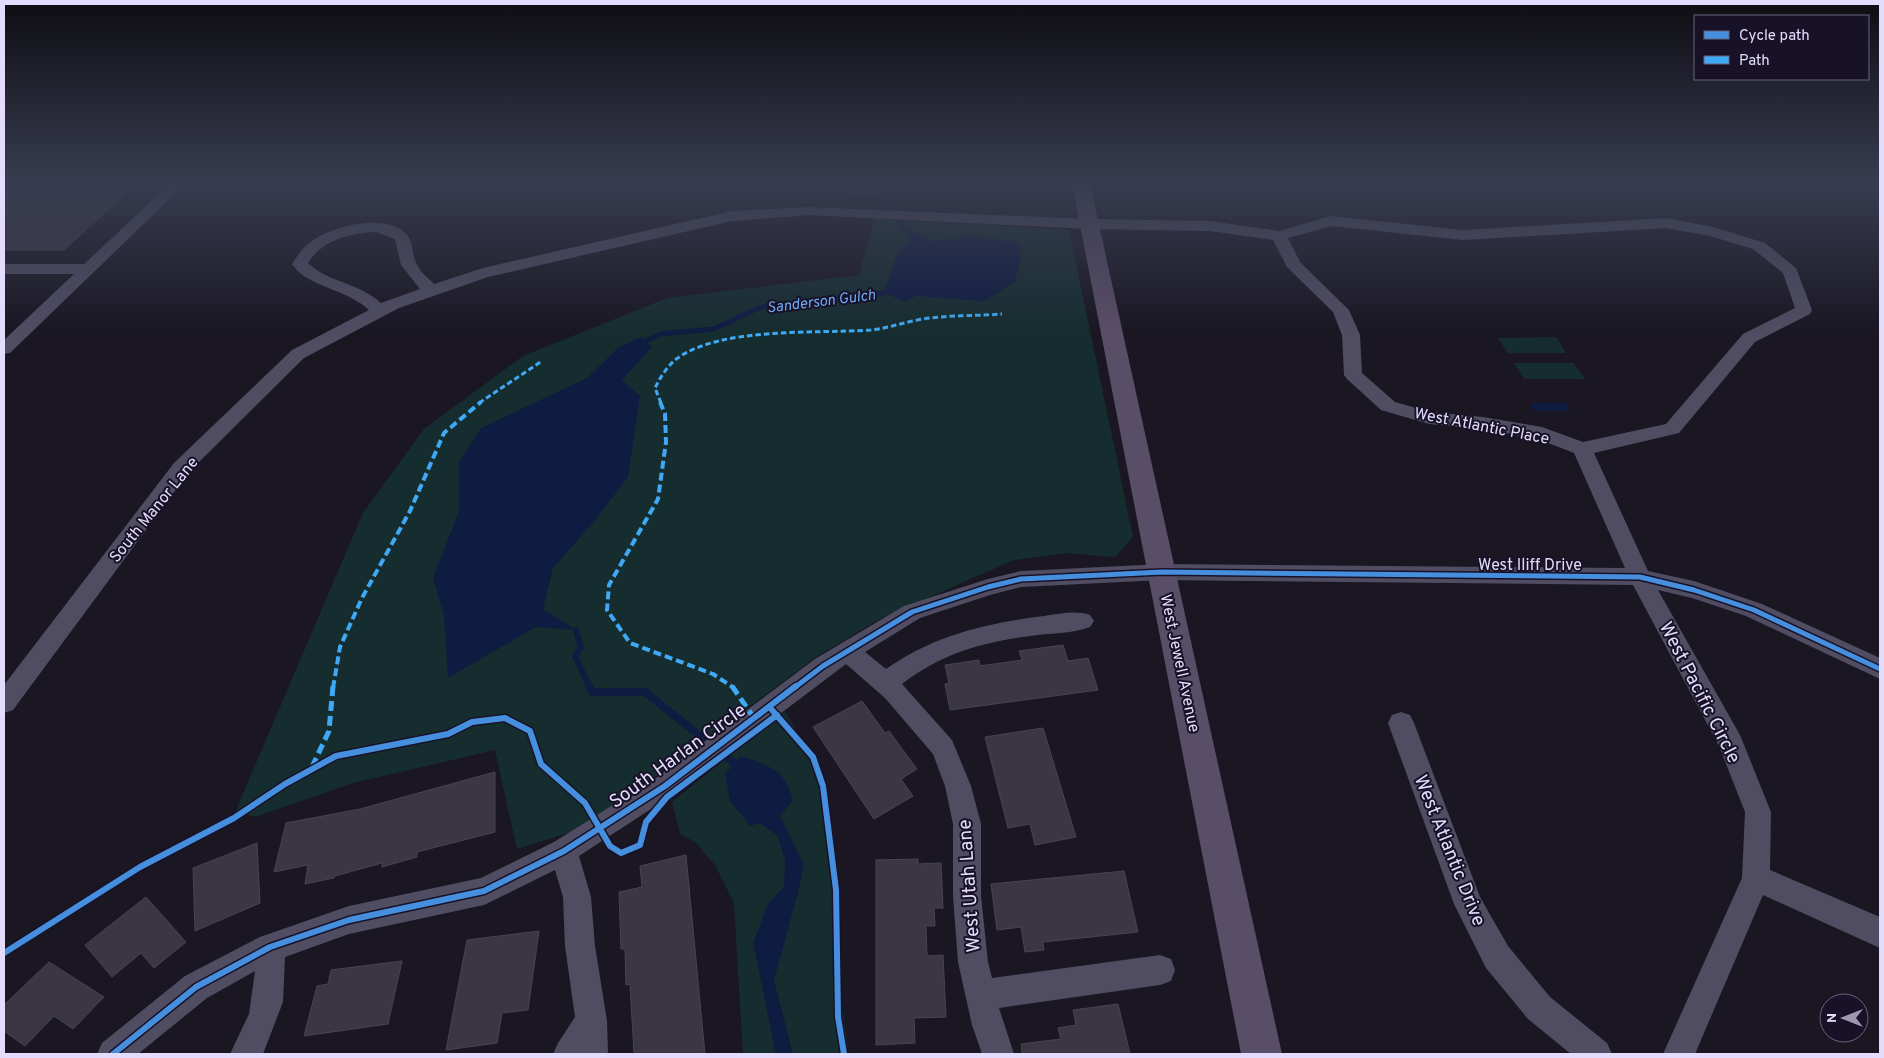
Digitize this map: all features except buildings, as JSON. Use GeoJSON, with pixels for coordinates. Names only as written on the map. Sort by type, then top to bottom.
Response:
{"type":"FeatureCollection","features":[{"type":"Feature","properties":{"kind":"main road","name":"West Jewell Avenue"},"geometry":{"type":"LineString","coordinates":[[1092,233],[1262,1054]]}},
{"type":"Feature","properties":{"kind":"street"},"geometry":{"type":"LineString","coordinates":[[4,349],[125,233]]}},
{"type":"Feature","properties":{"kind":"street"},"geometry":{"type":"LineString","coordinates":[[338,233],[324,238],[303,256],[300,264],[305,271],[316,277],[332,280],[362,295],[379,310]]}},
{"type":"Feature","properties":{"kind":"street"},"geometry":{"type":"LineString","coordinates":[[397,233],[402,238],[408,263],[431,291]]}},
{"type":"Feature","properties":{"kind":"street","name":"South Manor Lane"},"geometry":{"type":"LineString","coordinates":[[4,702],[181,468],[298,354],[379,310],[483,273],[656,233]]}},
{"type":"Feature","properties":{"kind":"street","name":"South Manor Lane"},"geometry":{"type":"LineString","coordinates":[[1261,233],[1279,236]]}},
{"type":"Feature","properties":{"kind":"street"},"geometry":{"type":"LineString","coordinates":[[1279,236],[1288,233]]}},
{"type":"Feature","properties":{"kind":"street"},"geometry":{"type":"LineString","coordinates":[[1457,233],[1475,233]]}},
{"type":"Feature","properties":{"kind":"street"},"geometry":{"type":"LineString","coordinates":[[1582,449],[1672,430],[1750,338],[1804,310],[1790,271],[1759,246],[1718,233]]}},
{"type":"Feature","properties":{"kind":"street","name":"West Atlantic Place"},"geometry":{"type":"LineString","coordinates":[[1279,236],[1294,264],[1342,310],[1351,335],[1353,375],[1388,406],[1429,418],[1483,423],[1542,433],[1582,449]]}},
{"type":"Feature","properties":{"kind":"street"},"geometry":{"type":"LineString","coordinates":[[4,269],[87,269]]}},
{"type":"Feature","properties":{"kind":"street","name":"West Pacific Circle"},"geometry":{"type":"LineString","coordinates":[[1582,449],[1640,577],[1732,743],[1758,812],[1756,878],[1679,1054]]}},
{"type":"Feature","properties":{"kind":"street","name":"West Iliff Drive"},"geometry":{"type":"LineString","coordinates":[[1162,572],[1640,577],[1694,590],[1754,610],[1880,669]]}},
{"type":"Feature","properties":{"kind":"street","name":"South Harlan Circle"},"geometry":{"type":"LineString","coordinates":[[113,1054],[196,987],[270,946],[349,920],[484,891],[564,851],[665,786],[823,666],[912,612],[988,587],[1021,579],[1162,572]]}},
{"type":"Feature","properties":{"kind":"street"},"geometry":{"type":"LineString","coordinates":[[885,683],[915,661],[942,647],[1013,629],[1082,621]]}},
{"type":"Feature","properties":{"kind":"street","name":"West Utah Lane"},"geometry":{"type":"LineString","coordinates":[[848,651],[885,683],[943,748],[958,786],[967,824],[967,896],[973,962],[998,1054]]}},
{"type":"Feature","properties":{"kind":"street","name":"West Atlantic Drive"},"geometry":{"type":"LineString","coordinates":[[1401,724],[1468,904],[1497,957],[1538,1008],[1596,1054]]}},
{"type":"Feature","properties":{"kind":"street"},"geometry":{"type":"LineString","coordinates":[[564,851],[577,897],[580,946],[591,1021],[592,1054]]}},
{"type":"Feature","properties":{"kind":"street"},"geometry":{"type":"LineString","coordinates":[[1756,878],[1869,927],[1880,934]]}},
{"type":"Feature","properties":{"kind":"street"},"geometry":{"type":"LineString","coordinates":[[246,1054],[256,1036],[269,1002],[270,946]]}},
{"type":"Feature","properties":{"kind":"street"},"geometry":{"type":"LineString","coordinates":[[981,995],[1160,970]]}},
{"type":"Feature","properties":{"kind":"street"},"geometry":{"type":"LineString","coordinates":[[569,1054],[591,1021]]}},
{"type":"Feature","properties":{"kind":"green space"},"geometry":{"type":"Polygon","coordinates":[[[871,233],[1070,233],[1133,537],[1115,557],[1066,553],[1014,560],[878,620],[816,657],[632,794],[574,831],[517,849],[495,750],[353,783],[255,817],[236,810],[363,513],[424,429],[523,356],[667,298],[859,275],[871,233]]]}},
{"type":"Feature","properties":{"kind":"green space"},"geometry":{"type":"Polygon","coordinates":[[[1556,337],[1566,353],[1508,353],[1498,338],[1556,337]]]}},
{"type":"Feature","properties":{"kind":"green space"},"geometry":{"type":"Polygon","coordinates":[[[1514,363],[1573,363],[1585,379],[1524,379],[1514,363]]]}},
{"type":"Feature","properties":{"kind":"green space"},"geometry":{"type":"Polygon","coordinates":[[[785,711],[826,783],[841,932],[841,999],[849,1054],[743,1054],[734,903],[715,865],[695,842],[680,834],[672,802],[785,711]]]}},
{"type":"Feature","properties":{"kind":"water"},"geometry":{"type":"Polygon","coordinates":[[[907,233],[916,233],[932,241],[973,237],[1019,242],[1021,261],[1016,273],[1017,281],[984,301],[916,296],[906,302],[884,293],[898,252],[911,241],[907,233]]]}},
{"type":"Feature","properties":{"kind":"water"},"geometry":{"type":"Polygon","coordinates":[[[641,337],[652,347],[622,380],[640,396],[628,477],[597,518],[553,568],[543,609],[576,630],[536,627],[448,678],[444,616],[433,578],[459,511],[459,462],[481,428],[587,378],[619,347],[641,337]]]}},
{"type":"Feature","properties":{"kind":"water"},"geometry":{"type":"Polygon","coordinates":[[[1530,403],[1565,403],[1570,411],[1534,411],[1530,403]]]}},
{"type":"Feature","properties":{"kind":"water"},"geometry":{"type":"Polygon","coordinates":[[[741,756],[768,766],[780,775],[790,790],[793,800],[780,816],[804,865],[774,980],[793,1054],[776,1054],[753,943],[768,904],[784,886],[785,860],[777,835],[760,823],[750,826],[730,801],[725,774],[741,756]]]}},
{"type":"Feature","properties":{"kind":"waterway","name":"Sanderson Gulch"},"geometry":{"type":"LineString","coordinates":[[644,342],[660,334],[714,329],[761,307],[884,293]]}},
{"type":"Feature","properties":{"kind":"waterway","name":"Sanderson Gulch"},"geometry":{"type":"LineString","coordinates":[[576,630],[581,648],[575,656],[590,688]]}},
{"type":"Feature","properties":{"kind":"waterway","name":"Sanderson Gulch"},"geometry":{"type":"LineString","coordinates":[[590,688],[592,692],[645,692],[740,768]]}},
{"type":"Feature","properties":{"kind":"marked path"},"geometry":{"type":"LineString","coordinates":[[754,718],[735,688],[713,674],[630,643],[607,610],[609,585],[648,520],[658,499],[666,442],[665,414],[655,388],[663,374],[668,366],[681,356],[704,346],[729,339],[786,333],[871,330],[896,327],[925,319],[1002,314]]}},
{"type":"Feature","properties":{"kind":"marked path"},"geometry":{"type":"LineString","coordinates":[[312,767],[329,731],[333,684],[340,647],[362,598],[410,511],[444,433],[473,407],[542,361]]}},
{"type":"Feature","properties":{"kind":"cycle path"},"geometry":{"type":"LineString","coordinates":[[113,1054],[196,987],[270,947],[349,920],[484,891],[564,851],[665,786],[823,666],[912,612],[988,587],[1021,579],[1162,572],[1640,577],[1694,590],[1754,610],[1880,669]]}},
{"type":"Feature","properties":{"kind":"cycle path"},"geometry":{"type":"LineString","coordinates":[[772,710],[813,757],[823,786],[836,890],[838,1017],[844,1054]]}},
{"type":"Feature","properties":{"kind":"cycle path"},"geometry":{"type":"LineString","coordinates":[[4,953],[140,867],[234,818],[285,784],[336,756],[448,734],[472,722],[505,718],[530,731],[541,764],[585,803],[610,846],[621,853],[640,845],[646,822],[667,797],[777,715]]}}]}
